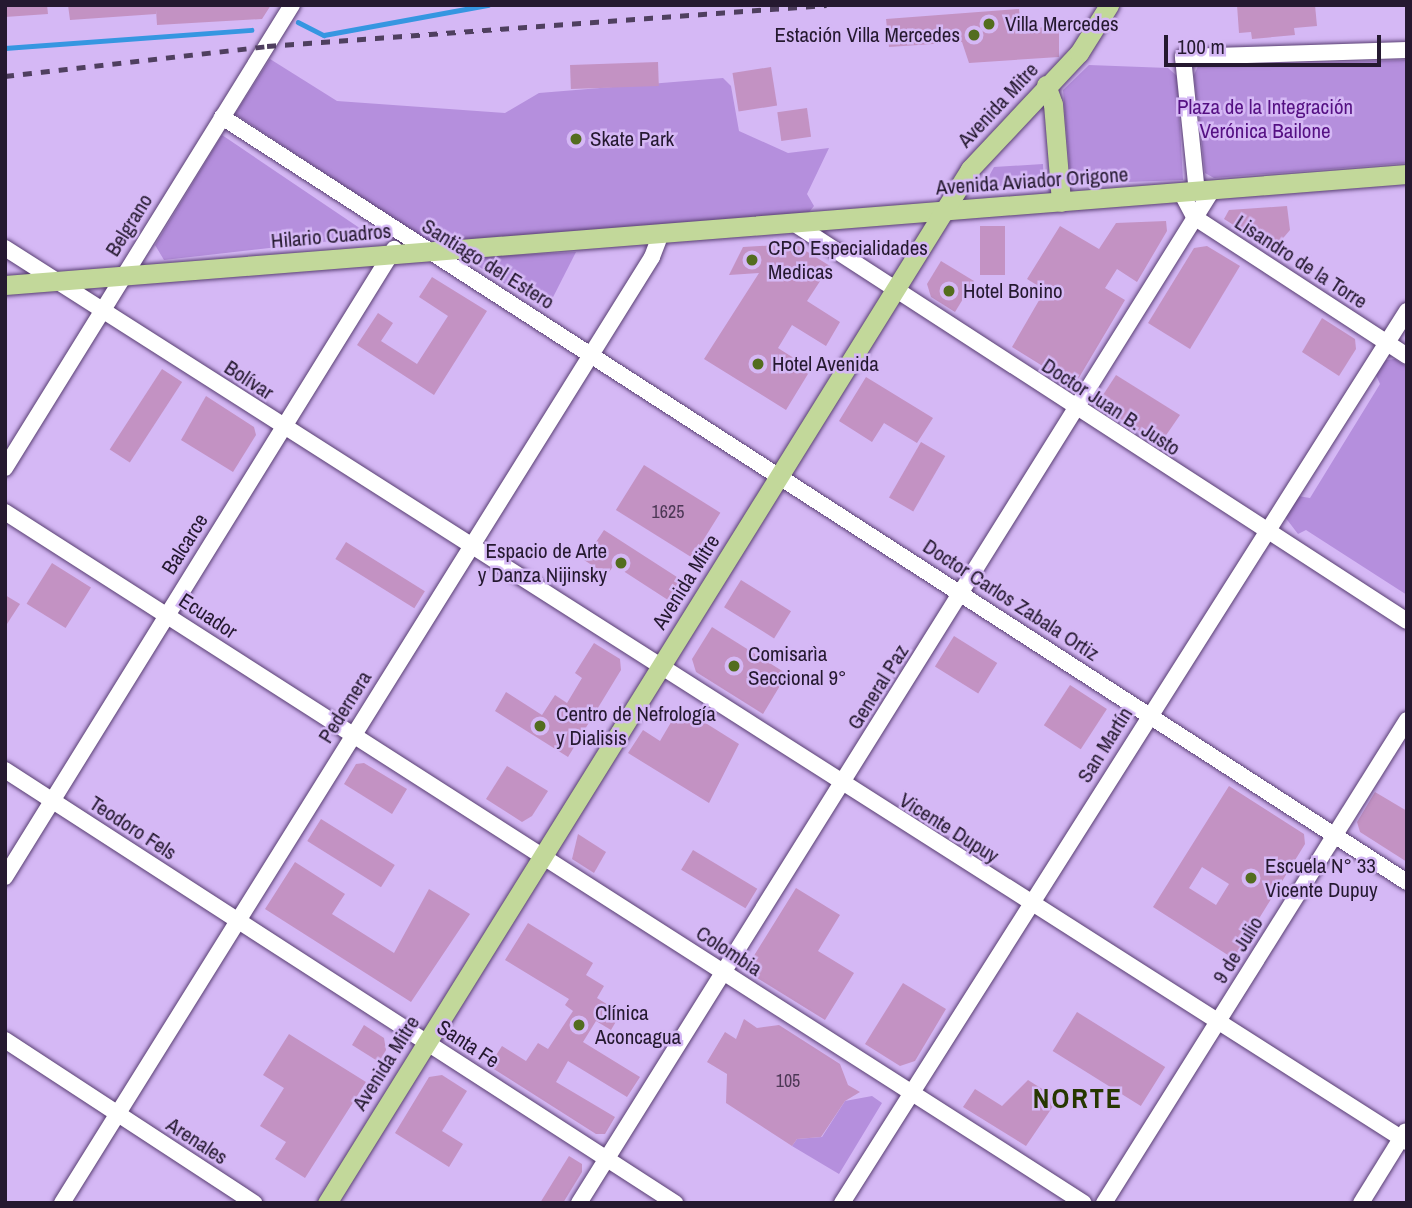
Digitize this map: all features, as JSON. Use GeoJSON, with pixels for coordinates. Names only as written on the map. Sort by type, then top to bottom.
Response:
{"type":"FeatureCollection","features":[{"type":"Feature","properties":{"kind":"main road","name":"Avenida Mitre"},"geometry":{"type":"LineString","coordinates":[[327,1203],[540,854],[779,478],[944,211],[991,143],[1087,44],[1109,5]]}},
{"type":"Feature","properties":{"kind":"main road"},"geometry":{"type":"LineString","coordinates":[[1046,85],[1053,104],[1061,202]]}},
{"type":"Feature","properties":{"kind":"main road","name":"Avenida Aviador Origone"},"geometry":{"type":"LineString","coordinates":[[661,233],[1197,193],[1407,174]]}},
{"type":"Feature","properties":{"kind":"main road","name":"Hilario Cuadros"},"geometry":{"type":"LineString","coordinates":[[5,285],[661,233]]}},
{"type":"Feature","properties":{"kind":"street","name":"Belgrano"},"geometry":{"type":"LineString","coordinates":[[5,468],[122,275],[292,5]]}},
{"type":"Feature","properties":{"kind":"street"},"geometry":{"type":"LineString","coordinates":[[1197,193],[1183,57],[1407,50]]}},
{"type":"Feature","properties":{"kind":"street","name":"Santiago del Estero"},"geometry":{"type":"LineString","coordinates":[[222,117],[592,355]]}},
{"type":"Feature","properties":{"kind":"street","name":"General Paz"},"geometry":{"type":"LineString","coordinates":[[579,1203],[1077,411],[1194,217],[1197,193]]}},
{"type":"Feature","properties":{"kind":"street","name":"Lisandro de la Torre"},"geometry":{"type":"LineString","coordinates":[[1197,193],[1194,217],[1407,356]]}},
{"type":"Feature","properties":{"kind":"street","name":"Doctor Juan B. Justo"},"geometry":{"type":"LineString","coordinates":[[794,224],[1077,411],[1407,621]]}},
{"type":"Feature","properties":{"kind":"street","name":"Pedernera"},"geometry":{"type":"LineString","coordinates":[[62,1203],[239,921],[352,734],[592,355],[652,257],[661,233]]}},
{"type":"Feature","properties":{"kind":"street","name":"Balcarce"},"geometry":{"type":"LineString","coordinates":[[5,877],[402,234]]}},
{"type":"Feature","properties":{"kind":"street","name":"Bolívar"},"geometry":{"type":"LineString","coordinates":[[5,248],[470,548]]}},
{"type":"Feature","properties":{"kind":"street","name":"San Martín"},"geometry":{"type":"LineString","coordinates":[[842,1203],[1407,311]]}},
{"type":"Feature","properties":{"kind":"street","name":"Doctor Carlos Zabala Ortiz"},"geometry":{"type":"LineString","coordinates":[[592,355],[1407,882]]}},
{"type":"Feature","properties":{"kind":"street","name":"Ecuador"},"geometry":{"type":"LineString","coordinates":[[5,512],[352,734]]}},
{"type":"Feature","properties":{"kind":"street","name":"Vicente Dupuy"},"geometry":{"type":"LineString","coordinates":[[470,548],[1217,1022],[1405,1137]]}},
{"type":"Feature","properties":{"kind":"street","name":"9 de Julio"},"geometry":{"type":"LineString","coordinates":[[1104,1203],[1407,720]]}},
{"type":"Feature","properties":{"kind":"street","name":"Colombia"},"geometry":{"type":"LineString","coordinates":[[352,734],[1084,1203]]}},
{"type":"Feature","properties":{"kind":"street","name":"Teodoro Fels"},"geometry":{"type":"LineString","coordinates":[[5,770],[239,921]]}},
{"type":"Feature","properties":{"kind":"street","name":"Santa Fe"},"geometry":{"type":"LineString","coordinates":[[239,921],[675,1203]]}},
{"type":"Feature","properties":{"kind":"street","name":"Arenales"},"geometry":{"type":"LineString","coordinates":[[5,1040],[254,1203]]}},
{"type":"Feature","properties":{"kind":"street"},"geometry":{"type":"LineString","coordinates":[[1361,1203],[1405,1137]]}},
{"type":"Feature","properties":{"kind":"green space"},"geometry":{"type":"Polygon","coordinates":[[[270,59],[337,101],[505,113],[539,93],[723,78],[731,86],[739,131],[788,153],[829,148],[807,194],[814,206],[806,216],[434,245],[235,114],[270,59]]]}},
{"type":"Feature","properties":{"kind":"green space","name":"Plaza de la Integración Verónica Bailone"},"geometry":{"type":"Polygon","coordinates":[[[1407,60],[1407,163],[1214,178],[1205,173],[1194,75],[1198,66],[1407,60]]]}},
{"type":"Feature","properties":{"kind":"green space"},"geometry":{"type":"Polygon","coordinates":[[[1089,65],[1168,68],[1177,76],[1183,180],[1071,184],[1063,90],[1089,65]]]}},
{"type":"Feature","properties":{"kind":"green space"},"geometry":{"type":"Polygon","coordinates":[[[222,135],[364,231],[367,237],[164,260],[155,245],[222,135]]]}},
{"type":"Feature","properties":{"kind":"green space"},"geometry":{"type":"Polygon","coordinates":[[[1043,164],[1044,184],[982,189],[994,167],[1043,164]]]}},
{"type":"Feature","properties":{"kind":"green space"},"geometry":{"type":"Polygon","coordinates":[[[576,252],[546,311],[472,262],[476,257],[576,252]]]}},
{"type":"Feature","properties":{"kind":"green space"},"geometry":{"type":"Polygon","coordinates":[[[1395,359],[1407,367],[1407,595],[1306,530],[1298,534],[1285,517],[1298,496],[1310,498],[1380,384],[1376,375],[1386,360],[1395,359]]]}},
{"type":"Feature","properties":{"kind":"green space"},"geometry":{"type":"Polygon","coordinates":[[[872,1096],[882,1103],[839,1174],[792,1146],[797,1139],[822,1137],[845,1101],[872,1096]]]}},
{"type":"Feature","properties":{"kind":"building"},"geometry":{"type":"Polygon","coordinates":[[[5,5],[47,5],[48,14],[5,17],[5,5]]]}},
{"type":"Feature","properties":{"kind":"building"},"geometry":{"type":"Polygon","coordinates":[[[68,5],[271,5],[262,19],[157,25],[156,10],[156,14],[70,20],[68,5]]]}},
{"type":"Feature","properties":{"kind":"building"},"geometry":{"type":"Polygon","coordinates":[[[1237,5],[1315,5],[1317,26],[1294,28],[1295,35],[1252,39],[1251,32],[1239,33],[1237,5]]]}},
{"type":"Feature","properties":{"kind":"building","name":"Estación Villa Mercedes"},"geometry":{"type":"Polygon","coordinates":[[[1019,9],[1021,29],[1059,26],[1059,57],[969,63],[962,42],[889,47],[886,19],[1019,9]]]}},
{"type":"Feature","properties":{"kind":"building"},"geometry":{"type":"Polygon","coordinates":[[[658,62],[659,86],[571,89],[570,65],[658,62]]]}},
{"type":"Feature","properties":{"kind":"building"},"geometry":{"type":"Polygon","coordinates":[[[771,67],[777,106],[739,112],[732,73],[771,67]]]}},
{"type":"Feature","properties":{"kind":"building"},"geometry":{"type":"Polygon","coordinates":[[[807,108],[811,137],[781,141],[777,112],[807,108]]]}},
{"type":"Feature","properties":{"kind":"building"},"geometry":{"type":"Polygon","coordinates":[[[1287,206],[1290,230],[1273,250],[1224,219],[1229,210],[1287,206]]]}},
{"type":"Feature","properties":{"kind":"building"},"geometry":{"type":"Polygon","coordinates":[[[1166,221],[1167,231],[1137,282],[1117,269],[1105,288],[1125,300],[1077,381],[1070,383],[1012,347],[1045,290],[1027,279],[1060,226],[1099,249],[1116,223],[1166,221]]]}},
{"type":"Feature","properties":{"kind":"building"},"geometry":{"type":"Polygon","coordinates":[[[980,226],[1005,226],[1005,275],[980,275],[980,226]]]}},
{"type":"Feature","properties":{"kind":"building"},"geometry":{"type":"Polygon","coordinates":[[[795,244],[830,266],[807,301],[840,322],[826,346],[792,325],[778,348],[811,369],[786,410],[704,359],[759,273],[729,275],[743,247],[795,244]]]}},
{"type":"Feature","properties":{"kind":"building"},"geometry":{"type":"Polygon","coordinates":[[[1207,246],[1240,266],[1190,349],[1148,323],[1194,248],[1207,246]]]}},
{"type":"Feature","properties":{"kind":"building","name":"Hotel Bonino"},"geometry":{"type":"Polygon","coordinates":[[[941,261],[974,281],[955,312],[931,297],[927,284],[941,261]]]}},
{"type":"Feature","properties":{"kind":"building"},"geometry":{"type":"Polygon","coordinates":[[[432,277],[487,311],[434,395],[357,345],[378,313],[393,323],[381,341],[417,364],[448,316],[419,297],[432,277]]]}},
{"type":"Feature","properties":{"kind":"building"},"geometry":{"type":"Polygon","coordinates":[[[1322,318],[1355,339],[1356,349],[1339,376],[1302,352],[1322,318]]]}},
{"type":"Feature","properties":{"kind":"building"},"geometry":{"type":"Polygon","coordinates":[[[162,369],[182,382],[130,463],[110,450],[162,369]]]}},
{"type":"Feature","properties":{"kind":"building"},"geometry":{"type":"Polygon","coordinates":[[[1116,375],[1180,415],[1160,444],[1105,409],[1103,395],[1116,375]]]}},
{"type":"Feature","properties":{"kind":"building"},"geometry":{"type":"Polygon","coordinates":[[[866,377],[933,418],[917,443],[884,423],[872,442],[839,421],[866,377]]]}},
{"type":"Feature","properties":{"kind":"building"},"geometry":{"type":"Polygon","coordinates":[[[206,396],[254,427],[256,435],[233,472],[181,440],[206,396]]]}},
{"type":"Feature","properties":{"kind":"building"},"geometry":{"type":"Polygon","coordinates":[[[921,442],[945,456],[913,511],[889,497],[921,442]]]}},
{"type":"Feature","properties":{"kind":"building"},"geometry":{"type":"Polygon","coordinates":[[[644,465],[720,513],[692,558],[616,510],[644,465]]]}},
{"type":"Feature","properties":{"kind":"building","name":"Espacio de Arte y Danza Nijinsky"},"geometry":{"type":"Polygon","coordinates":[[[604,530],[680,579],[668,600],[614,565],[607,575],[584,560],[604,530]]]}},
{"type":"Feature","properties":{"kind":"building"},"geometry":{"type":"Polygon","coordinates":[[[346,542],[425,591],[414,608],[335,559],[346,542]]]}},
{"type":"Feature","properties":{"kind":"building"},"geometry":{"type":"Polygon","coordinates":[[[52,563],[91,587],[66,628],[27,604],[52,563]]]}},
{"type":"Feature","properties":{"kind":"building"},"geometry":{"type":"Polygon","coordinates":[[[741,580],[791,611],[774,638],[724,607],[741,580]]]}},
{"type":"Feature","properties":{"kind":"building"},"geometry":{"type":"Polygon","coordinates":[[[5,595],[20,604],[5,627],[5,595]]]}},
{"type":"Feature","properties":{"kind":"building","name":"Comisarìa Seccional 9°"},"geometry":{"type":"Polygon","coordinates":[[[712,627],[787,674],[763,714],[696,672],[692,659],[712,627]]]}},
{"type":"Feature","properties":{"kind":"building"},"geometry":{"type":"Polygon","coordinates":[[[954,636],[997,663],[978,694],[935,667],[954,636]]]}},
{"type":"Feature","properties":{"kind":"building"},"geometry":{"type":"Polygon","coordinates":[[[594,643],[620,659],[621,670],[568,757],[495,711],[506,692],[542,715],[555,695],[567,703],[582,678],[575,673],[594,643]]]}},
{"type":"Feature","properties":{"kind":"building"},"geometry":{"type":"Polygon","coordinates":[[[1070,685],[1107,709],[1081,749],[1044,725],[1070,685]]]}},
{"type":"Feature","properties":{"kind":"building"},"geometry":{"type":"Polygon","coordinates":[[[680,707],[739,744],[709,803],[628,753],[643,730],[660,741],[680,707]]]}},
{"type":"Feature","properties":{"kind":"building"},"geometry":{"type":"Polygon","coordinates":[[[364,763],[407,789],[392,814],[344,784],[356,764],[364,763]]]}},
{"type":"Feature","properties":{"kind":"building"},"geometry":{"type":"Polygon","coordinates":[[[507,766],[548,791],[532,816],[522,822],[486,799],[507,766]]]}},
{"type":"Feature","properties":{"kind":"building","name":"Escuela N° 33 Vicente Dupuy"},"geometry":{"type":"Polygon","coordinates":[[[1229,786],[1304,834],[1305,844],[1234,959],[1153,907],[1229,786]],[[1202,867],[1189,888],[1216,905],[1229,884],[1202,867]]]}},
{"type":"Feature","properties":{"kind":"building"},"geometry":{"type":"Polygon","coordinates":[[[1375,792],[1407,811],[1407,862],[1360,832],[1357,822],[1375,792]]]}},
{"type":"Feature","properties":{"kind":"building"},"geometry":{"type":"Polygon","coordinates":[[[321,819],[395,865],[381,887],[307,841],[321,819]]]}},
{"type":"Feature","properties":{"kind":"building"},"geometry":{"type":"Polygon","coordinates":[[[578,834],[606,852],[594,873],[572,859],[578,834]]]}},
{"type":"Feature","properties":{"kind":"building"},"geometry":{"type":"Polygon","coordinates":[[[693,850],[757,889],[745,908],[681,870],[693,850]]]}},
{"type":"Feature","properties":{"kind":"building"},"geometry":{"type":"Polygon","coordinates":[[[295,862],[345,894],[332,914],[394,953],[429,889],[470,914],[411,1002],[265,909],[295,862]]]}},
{"type":"Feature","properties":{"kind":"building"},"geometry":{"type":"Polygon","coordinates":[[[796,888],[840,915],[818,951],[854,973],[825,1020],[754,976],[750,962],[796,888]]]}},
{"type":"Feature","properties":{"kind":"building","name":"Clínica Aconcagua"},"geometry":{"type":"Polygon","coordinates":[[[528,923],[593,963],[586,975],[604,986],[597,998],[621,1013],[611,1030],[596,1021],[583,1042],[640,1077],[627,1097],[568,1061],[556,1082],[615,1117],[605,1134],[596,1134],[489,1066],[502,1046],[526,1061],[538,1043],[548,1049],[573,1011],[565,1005],[569,999],[505,960],[528,923]]]}},
{"type":"Feature","properties":{"kind":"building"},"geometry":{"type":"Polygon","coordinates":[[[903,983],[946,1009],[915,1061],[900,1066],[865,1044],[903,983]]]}},
{"type":"Feature","properties":{"kind":"building"},"geometry":{"type":"Polygon","coordinates":[[[1077,1012],[1165,1067],[1141,1106],[1053,1051],[1077,1012]]]}},
{"type":"Feature","properties":{"kind":"building"},"geometry":{"type":"Polygon","coordinates":[[[744,1019],[757,1028],[779,1025],[840,1064],[848,1085],[860,1092],[845,1101],[821,1137],[797,1139],[792,1146],[726,1103],[727,1074],[707,1062],[725,1032],[736,1039],[744,1019]]]}},
{"type":"Feature","properties":{"kind":"building"},"geometry":{"type":"Polygon","coordinates":[[[364,1025],[384,1038],[386,1050],[379,1062],[352,1045],[364,1025]]]}},
{"type":"Feature","properties":{"kind":"building"},"geometry":{"type":"Polygon","coordinates":[[[289,1034],[366,1082],[305,1178],[275,1159],[286,1142],[260,1126],[284,1088],[263,1075],[289,1034]]]}},
{"type":"Feature","properties":{"kind":"building"},"geometry":{"type":"Polygon","coordinates":[[[442,1075],[467,1091],[442,1131],[463,1144],[449,1167],[395,1133],[429,1077],[442,1075]]]}},
{"type":"Feature","properties":{"kind":"building"},"geometry":{"type":"Polygon","coordinates":[[[1028,1080],[1058,1099],[1026,1146],[963,1107],[975,1089],[1002,1106],[1028,1080]]]}},
{"type":"Feature","properties":{"kind":"building"},"geometry":{"type":"Polygon","coordinates":[[[569,1156],[582,1164],[582,1172],[563,1203],[540,1203],[569,1156]]]}},
{"type":"Feature","properties":{"kind":"waterway"},"geometry":{"type":"LineString","coordinates":[[298,22],[324,35],[488,5]]}},
{"type":"Feature","properties":{"kind":"waterway"},"geometry":{"type":"LineString","coordinates":[[5,48],[251,30]]}},
{"type":"Feature","properties":{"kind":"railway"},"geometry":{"type":"LineString","coordinates":[[5,76],[267,46],[827,5]]}},
{"type":"Feature","properties":{"kind":"place","name":"Villa Mercedes"},"geometry":{"type":"Point","coordinates":[989,24]}},
{"type":"Feature","properties":{"kind":"place","name":"Estación Villa Mercedes"},"geometry":{"type":"Point","coordinates":[974,35]}},
{"type":"Feature","properties":{"kind":"place","name":"Skate Park"},"geometry":{"type":"Point","coordinates":[576,139]}},
{"type":"Feature","properties":{"kind":"place","name":"CPO Especialidades Medicas"},"geometry":{"type":"Point","coordinates":[752,260]}},
{"type":"Feature","properties":{"kind":"place","name":"Hotel Bonino"},"geometry":{"type":"Point","coordinates":[949,291]}},
{"type":"Feature","properties":{"kind":"place","name":"Hotel Avenida"},"geometry":{"type":"Point","coordinates":[758,364]}},
{"type":"Feature","properties":{"kind":"place","name":"Espacio de Arte y Danza Nijinsky"},"geometry":{"type":"Point","coordinates":[621,563]}},
{"type":"Feature","properties":{"kind":"place","name":"Comisarìa Seccional 9°"},"geometry":{"type":"Point","coordinates":[734,666]}},
{"type":"Feature","properties":{"kind":"place","name":"Centro de Nefrología y Dialisis"},"geometry":{"type":"Point","coordinates":[540,726]}},
{"type":"Feature","properties":{"kind":"place","name":"Escuela N° 33 Vicente Dupuy"},"geometry":{"type":"Point","coordinates":[1251,878]}},
{"type":"Feature","properties":{"kind":"place","name":"Clínica Aconcagua"},"geometry":{"type":"Point","coordinates":[579,1025]}},
{"type":"Feature","properties":{"kind":"district","name":"NORTE"},"geometry":{"type":"Point","coordinates":[1078,1098]}}]}
